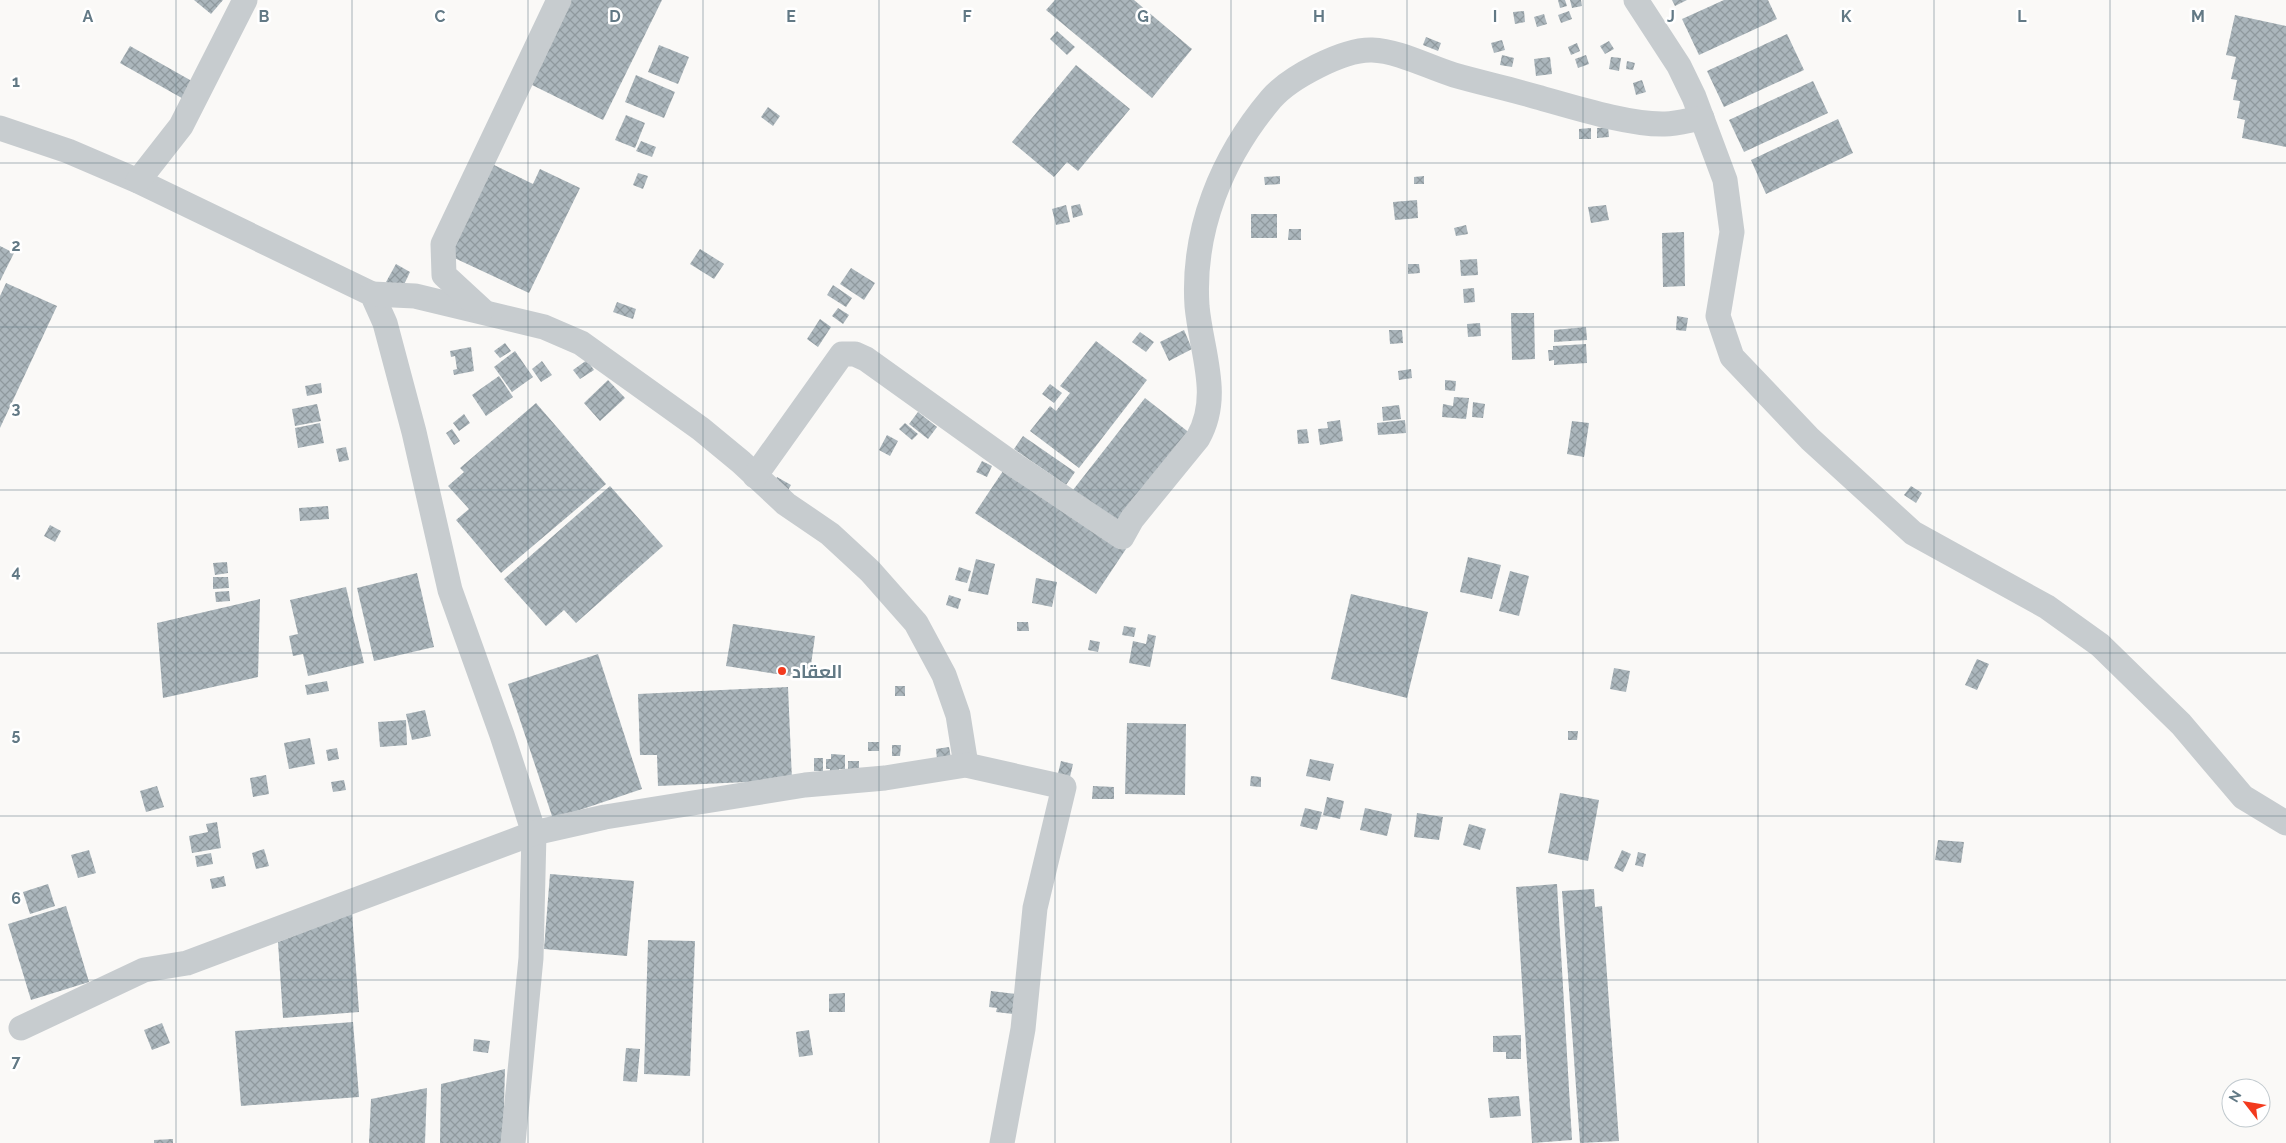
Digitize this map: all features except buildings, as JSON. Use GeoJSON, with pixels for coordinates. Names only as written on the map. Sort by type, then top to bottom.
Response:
{"type":"FeatureCollection","features":[{"type":"Feature","properties":{"kind":"street"},"geometry":{"type":"LineString","coordinates":[[138,181],[180,126],[245,0]]}},
{"type":"Feature","properties":{"kind":"street"},"geometry":{"type":"LineString","coordinates":[[485,313],[459,291],[444,275],[443,244],[559,0]]}},
{"type":"Feature","properties":{"kind":"street"},"geometry":{"type":"LineString","coordinates":[[1636,0],[1679,66],[1702,118],[1725,180],[1732,232],[1718,316],[1732,357],[1810,440],[1913,533],[2047,607],[2100,645],[2181,724],[2243,797],[2286,823]]}},
{"type":"Feature","properties":{"kind":"street"},"geometry":{"type":"LineString","coordinates":[[755,476],[842,354],[855,354],[866,359],[1007,460],[1122,537],[1132,518],[1198,438],[1206,423],[1210,406],[1208,376],[1197,306],[1198,254],[1205,219],[1224,170],[1248,126],[1274,96],[1295,80],[1330,61],[1357,50],[1374,50],[1456,75],[1595,112],[1642,122],[1666,124],[1702,118]]}},
{"type":"Feature","properties":{"kind":"street"},"geometry":{"type":"LineString","coordinates":[[0,128],[68,151],[138,181],[372,294],[415,296],[544,327],[581,344],[701,430],[786,504],[830,534],[870,571],[916,623],[944,675],[958,715],[966,766]]}},
{"type":"Feature","properties":{"kind":"street"},"geometry":{"type":"LineString","coordinates":[[372,294],[385,323],[414,432],[450,590],[502,735],[534,833],[531,958],[513,1143]]}},
{"type":"Feature","properties":{"kind":"street"},"geometry":{"type":"LineString","coordinates":[[21,1028],[144,970],[187,962],[534,833],[605,817],[805,785],[885,778],[966,766],[1064,787],[1035,908],[1023,1030],[1002,1143]]}},
{"type":"Feature","properties":{"kind":"place","name":"العقاد"},"geometry":{"type":"Point","coordinates":[782,671]}}]}
